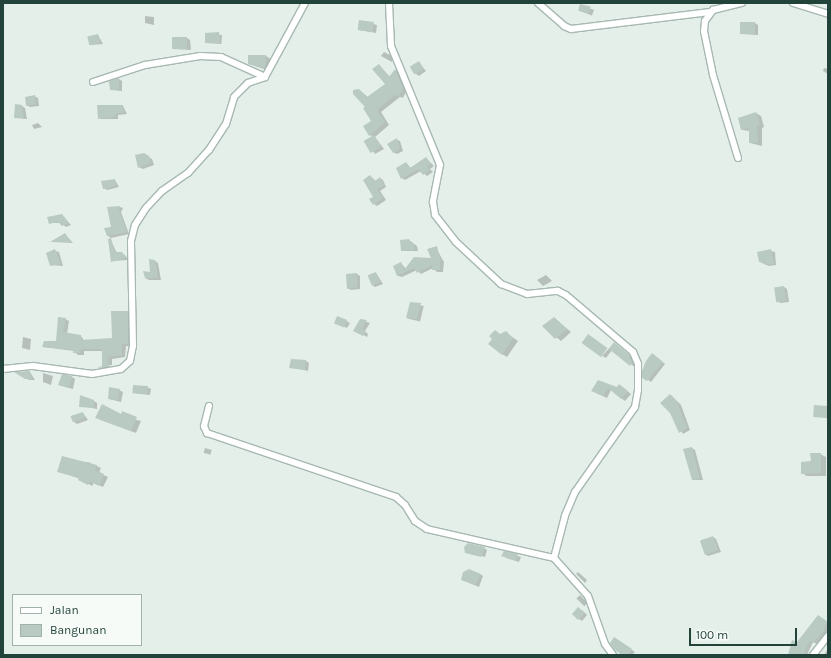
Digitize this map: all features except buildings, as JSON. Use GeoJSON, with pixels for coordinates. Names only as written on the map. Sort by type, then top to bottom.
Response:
{"type":"FeatureCollection","features":[{"type":"Feature","properties":{"kind":"street"},"geometry":{"type":"LineString","coordinates":[[3,369],[33,366],[92,374],[120,369],[130,361],[133,346],[131,246],[135,225],[146,208],[162,191],[188,173],[209,150],[226,124],[232,101],[240,89],[265,77],[305,3]]}},
{"type":"Feature","properties":{"kind":"street"},"geometry":{"type":"LineString","coordinates":[[389,3],[391,46],[440,165],[432,202],[435,215],[456,242],[501,284],[527,294],[558,291],[566,295],[633,352],[638,364],[638,390],[635,407],[575,492],[565,516],[554,558]]}},
{"type":"Feature","properties":{"kind":"street"},"geometry":{"type":"LineString","coordinates":[[538,3],[564,26],[571,29],[710,12],[742,3]]}},
{"type":"Feature","properties":{"kind":"street"},"geometry":{"type":"LineString","coordinates":[[793,3],[828,14]]}},
{"type":"Feature","properties":{"kind":"street"},"geometry":{"type":"LineString","coordinates":[[710,12],[704,21],[704,31],[713,75],[738,158]]}},
{"type":"Feature","properties":{"kind":"street"},"geometry":{"type":"LineString","coordinates":[[93,82],[145,65],[200,56],[221,58],[265,77]]}},
{"type":"Feature","properties":{"kind":"street"},"geometry":{"type":"LineString","coordinates":[[209,406],[204,426],[207,433],[396,497],[405,505],[415,522],[427,529],[554,558],[588,596],[605,644],[613,655]]}},
{"type":"Feature","properties":{"kind":"street"},"geometry":{"type":"LineString","coordinates":[[813,655],[828,636]]}}]}
